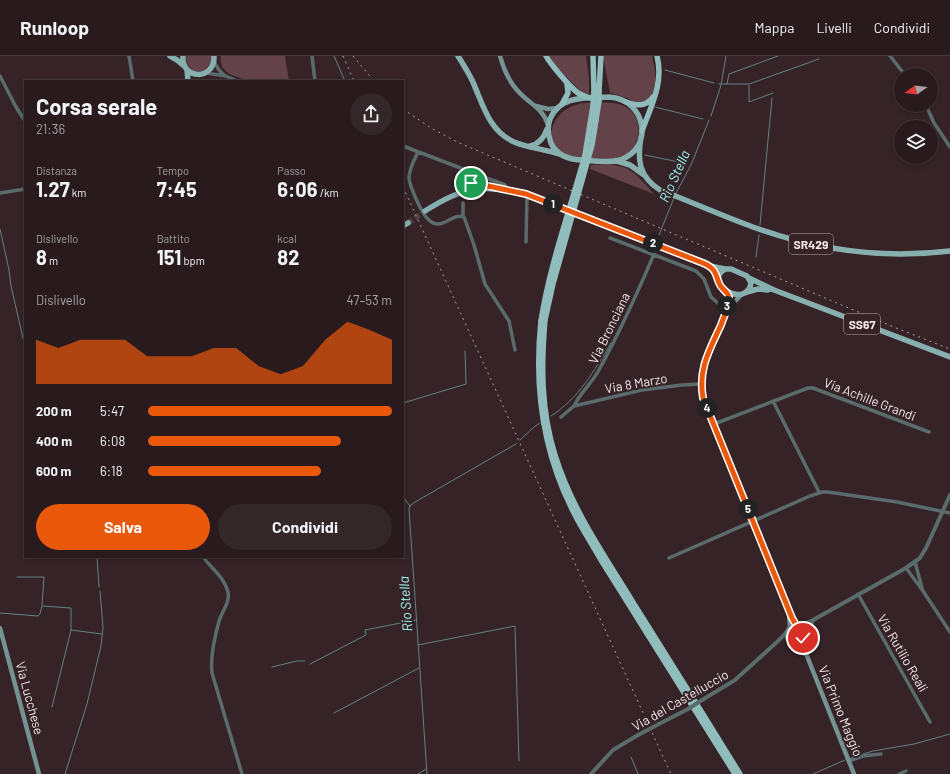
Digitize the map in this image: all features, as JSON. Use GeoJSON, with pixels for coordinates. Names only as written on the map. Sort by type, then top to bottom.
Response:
{"type":"FeatureCollection","features":[{"type":"Feature","properties":{"kind":"highway"},"geometry":{"type":"LineString","coordinates":[[546,56],[550,63],[578,92],[590,98]]}},
{"type":"Feature","properties":{"kind":"highway"},"geometry":{"type":"LineString","coordinates":[[591,56],[598,100],[592,145],[554,277],[543,321],[542,362],[545,409],[555,456],[571,497],[598,546],[740,774]]}},
{"type":"Feature","properties":{"kind":"highway"},"geometry":{"type":"LineString","coordinates":[[597,56],[597,90]]}},
{"type":"Feature","properties":{"kind":"highway"},"geometry":{"type":"LineString","coordinates":[[601,56],[588,144],[545,296],[538,366],[541,412],[556,471],[576,518],[735,774]]}},
{"type":"Feature","properties":{"kind":"highway"},"geometry":{"type":"LineString","coordinates":[[642,134],[656,92],[660,72],[657,56]]}},
{"type":"Feature","properties":{"kind":"highway"},"geometry":{"type":"LineString","coordinates":[[560,106],[568,95],[569,90],[565,78]]}},
{"type":"Feature","properties":{"kind":"highway"},"geometry":{"type":"LineString","coordinates":[[626,102],[637,105],[646,104],[651,100],[656,92]]}},
{"type":"Feature","properties":{"kind":"main road"},"geometry":{"type":"LineString","coordinates":[[170,56],[178,60],[186,69],[195,74],[204,74]]}},
{"type":"Feature","properties":{"kind":"main road"},"geometry":{"type":"LineString","coordinates":[[183,56],[188,80]]}},
{"type":"Feature","properties":{"kind":"main road"},"geometry":{"type":"LineString","coordinates":[[458,56],[472,81],[484,110],[492,124],[499,132],[510,140],[575,160],[614,161],[624,159],[630,154],[636,148],[642,134],[639,115],[626,102],[612,98],[572,100],[560,106],[546,109],[535,106]]}},
{"type":"Feature","properties":{"kind":"main road"},"geometry":{"type":"LineString","coordinates":[[500,56],[506,71],[516,88],[544,114],[551,142],[561,155]]}},
{"type":"Feature","properties":{"kind":"main road"},"geometry":{"type":"LineString","coordinates":[[195,80],[210,70],[214,59]]}},
{"type":"Feature","properties":{"kind":"main road"},"geometry":{"type":"LineString","coordinates":[[528,146],[540,142],[553,114],[560,106]]}},
{"type":"Feature","properties":{"kind":"main road","name":"SR429"},"geometry":{"type":"LineString","coordinates":[[642,134],[639,158],[646,177]]}},
{"type":"Feature","properties":{"kind":"main road","name":"SR429"},"geometry":{"type":"LineString","coordinates":[[614,161],[630,165],[646,177],[657,188],[677,197],[754,227],[818,246],[887,254],[921,254],[950,251]]}},
{"type":"Feature","properties":{"kind":"main road","name":"SS67"},"geometry":{"type":"LineString","coordinates":[[425,212],[445,199],[460,193],[480,188],[501,188],[526,194],[710,266],[734,270],[745,274],[749,278],[774,290],[950,357]]}},
{"type":"Feature","properties":{"kind":"main road"},"geometry":{"type":"LineString","coordinates":[[404,225],[408,223]]}},
{"type":"Feature","properties":{"kind":"main road"},"geometry":{"type":"LineString","coordinates":[[710,266],[716,272],[721,287],[726,291],[741,295]]}},
{"type":"Feature","properties":{"kind":"main road"},"geometry":{"type":"LineString","coordinates":[[718,278],[720,273],[725,269]]}},
{"type":"Feature","properties":{"kind":"main road"},"geometry":{"type":"LineString","coordinates":[[747,292],[750,285],[749,278]]}},
{"type":"Feature","properties":{"kind":"main road","name":"SS67"},"geometry":{"type":"LineString","coordinates":[[741,295],[758,289],[774,290]]}},
{"type":"Feature","properties":{"kind":"main road","name":"Via Primo Maggio"},"geometry":{"type":"LineString","coordinates":[[726,291],[729,297],[726,312],[704,364],[702,373],[701,384],[703,398],[788,608],[803,636],[807,656],[854,774]]}},
{"type":"Feature","properties":{"kind":"main road","name":"Via Primo Maggio"},"geometry":{"type":"LineString","coordinates":[[726,312],[741,295]]}},
{"type":"Feature","properties":{"kind":"main road","name":"Via Primo Maggio"},"geometry":{"type":"LineString","coordinates":[[788,608],[787,638],[794,642],[807,656]]}},
{"type":"Feature","properties":{"kind":"main road"},"geometry":{"type":"LineString","coordinates":[[788,629],[798,626]]}},
{"type":"Feature","properties":{"kind":"main road","name":"Via Lucchese"},"geometry":{"type":"LineString","coordinates":[[0,628],[39,774]]}},
{"type":"Feature","properties":{"kind":"main road"},"geometry":{"type":"LineString","coordinates":[[794,642],[803,636]]}},
{"type":"Feature","properties":{"kind":"street"},"geometry":{"type":"LineString","coordinates":[[129,56],[133,80]]}},
{"type":"Feature","properties":{"kind":"street"},"geometry":{"type":"LineString","coordinates":[[312,56],[315,80]]}},
{"type":"Feature","properties":{"kind":"street"},"geometry":{"type":"LineString","coordinates":[[890,56],[899,68]]}},
{"type":"Feature","properties":{"kind":"street"},"geometry":{"type":"LineString","coordinates":[[214,59],[219,70],[226,76],[235,80]]}},
{"type":"Feature","properties":{"kind":"street"},"geometry":{"type":"LineString","coordinates":[[204,74],[226,76]]}},
{"type":"Feature","properties":{"kind":"street"},"geometry":{"type":"LineString","coordinates":[[0,76],[24,119]]}},
{"type":"Feature","properties":{"kind":"street"},"geometry":{"type":"LineString","coordinates":[[929,112],[934,123],[950,146]]}},
{"type":"Feature","properties":{"kind":"street","name":"SS67"},"geometry":{"type":"LineString","coordinates":[[404,146],[466,171],[501,188]]}},
{"type":"Feature","properties":{"kind":"street"},"geometry":{"type":"LineString","coordinates":[[418,152],[412,165],[409,180],[424,215],[431,222],[438,224],[458,216],[463,216]]}},
{"type":"Feature","properties":{"kind":"street"},"geometry":{"type":"LineString","coordinates":[[460,193],[470,184],[471,179],[466,171]]}},
{"type":"Feature","properties":{"kind":"street","name":"SS67"},"geometry":{"type":"LineString","coordinates":[[466,171],[479,183],[501,188]]}},
{"type":"Feature","properties":{"kind":"street"},"geometry":{"type":"LineString","coordinates":[[0,193],[24,190]]}},
{"type":"Feature","properties":{"kind":"street"},"geometry":{"type":"LineString","coordinates":[[526,194],[526,242]]}},
{"type":"Feature","properties":{"kind":"street"},"geometry":{"type":"LineString","coordinates":[[462,203],[463,216],[474,245],[485,284],[509,321],[515,350]]}},
{"type":"Feature","properties":{"kind":"street"},"geometry":{"type":"LineString","coordinates":[[610,238],[693,270],[704,279],[711,297],[726,312]]}},
{"type":"Feature","properties":{"kind":"street","name":"Via Bronciana"},"geometry":{"type":"LineString","coordinates":[[574,406],[594,378],[604,360],[633,303],[654,254]]}},
{"type":"Feature","properties":{"kind":"street"},"geometry":{"type":"LineString","coordinates":[[720,305],[728,303]]}},
{"type":"Feature","properties":{"kind":"street","name":"Via 8 Marzo"},"geometry":{"type":"LineString","coordinates":[[574,406],[642,390],[701,384]]}},
{"type":"Feature","properties":{"kind":"street","name":"Via Achille Grandi"},"geometry":{"type":"LineString","coordinates":[[714,424],[803,389],[811,388],[929,432]]}},
{"type":"Feature","properties":{"kind":"street"},"geometry":{"type":"LineString","coordinates":[[773,401],[819,492]]}},
{"type":"Feature","properties":{"kind":"street"},"geometry":{"type":"LineString","coordinates":[[561,417],[574,406]]}},
{"type":"Feature","properties":{"kind":"street"},"geometry":{"type":"LineString","coordinates":[[669,558],[819,492],[859,496],[950,513]]}},
{"type":"Feature","properties":{"kind":"street"},"geometry":{"type":"LineString","coordinates":[[798,626],[813,620],[906,568],[914,562],[924,553],[950,495]]}},
{"type":"Feature","properties":{"kind":"street"},"geometry":{"type":"LineString","coordinates":[[204,558],[221,578],[228,592],[227,603],[219,620],[211,666],[220,704],[242,774]]}},
{"type":"Feature","properties":{"kind":"street"},"geometry":{"type":"LineString","coordinates":[[914,562],[923,591]]}},
{"type":"Feature","properties":{"kind":"street"},"geometry":{"type":"LineString","coordinates":[[906,568],[950,632]]}},
{"type":"Feature","properties":{"kind":"street","name":"Via Rutilio Reali"},"geometry":{"type":"LineString","coordinates":[[858,594],[930,722]]}},
{"type":"Feature","properties":{"kind":"street"},"geometry":{"type":"LineString","coordinates":[[803,636],[813,620]]}},
{"type":"Feature","properties":{"kind":"street","name":"Via del Castelluccio"},"geometry":{"type":"LineString","coordinates":[[591,774],[613,750],[688,709],[735,680],[777,642],[788,629]]}},
{"type":"Feature","properties":{"kind":"street"},"geometry":{"type":"LineString","coordinates":[[777,642],[794,642]]}},
{"type":"Feature","properties":{"kind":"street"},"geometry":{"type":"LineString","coordinates":[[849,761],[863,756],[881,754]]}},
{"type":"Feature","properties":{"kind":"street"},"geometry":{"type":"LineString","coordinates":[[899,774],[906,772]]}},
{"type":"Feature","properties":{"kind":"shaded area"},"geometry":{"type":"Polygon","coordinates":[[[186,56],[211,56],[211,62],[205,70],[194,71],[187,64],[186,56]]]}},
{"type":"Feature","properties":{"kind":"shaded area"},"geometry":{"type":"Polygon","coordinates":[[[221,56],[285,56],[289,80],[252,80],[236,77],[227,72],[222,65],[221,56]]]}},
{"type":"Feature","properties":{"kind":"shaded area"},"geometry":{"type":"Polygon","coordinates":[[[550,56],[586,56],[589,79],[589,95],[582,93],[555,65],[550,56]]]}},
{"type":"Feature","properties":{"kind":"shaded area"},"geometry":{"type":"Polygon","coordinates":[[[603,56],[652,56],[656,82],[650,98],[644,103],[633,102],[627,98],[610,93],[603,56]]]}},
{"type":"Feature","properties":{"kind":"shaded area"},"geometry":{"type":"Polygon","coordinates":[[[584,103],[615,103],[624,106],[631,111],[636,118],[638,125],[637,141],[633,148],[620,157],[610,159],[570,156],[560,150],[554,143],[552,135],[553,126],[557,118],[564,111],[573,106],[584,103]]]}},
{"type":"Feature","properties":{"kind":"shaded area"},"geometry":{"type":"Polygon","coordinates":[[[591,165],[621,166],[640,178],[654,194],[590,169],[591,165]]]}},
{"type":"Feature","properties":{"kind":"waterway"},"geometry":{"type":"LineString","coordinates":[[334,56],[345,80]]}},
{"type":"Feature","properties":{"kind":"waterway","name":"Rio Stella"},"geometry":{"type":"LineString","coordinates":[[711,116],[721,85],[726,56]]}},
{"type":"Feature","properties":{"kind":"waterway"},"geometry":{"type":"LineString","coordinates":[[727,84],[729,74],[778,56]]}},
{"type":"Feature","properties":{"kind":"waterway"},"geometry":{"type":"LineString","coordinates":[[719,84],[749,84],[819,59]]}},
{"type":"Feature","properties":{"kind":"waterway"},"geometry":{"type":"LineString","coordinates":[[665,70],[714,83]]}},
{"type":"Feature","properties":{"kind":"waterway"},"geometry":{"type":"LineString","coordinates":[[749,85],[749,102],[773,93]]}},
{"type":"Feature","properties":{"kind":"waterway"},"geometry":{"type":"LineString","coordinates":[[760,225],[772,98]]}},
{"type":"Feature","properties":{"kind":"waterway"},"geometry":{"type":"LineString","coordinates":[[655,107],[703,119]]}},
{"type":"Feature","properties":{"kind":"waterway","name":"Rio Stella"},"geometry":{"type":"LineString","coordinates":[[676,193],[691,165],[709,120]]}},
{"type":"Feature","properties":{"kind":"waterway"},"geometry":{"type":"LineString","coordinates":[[645,155],[684,163]]}},
{"type":"Feature","properties":{"kind":"waterway","name":"Rio Stella"},"geometry":{"type":"LineString","coordinates":[[657,240],[674,198]]}},
{"type":"Feature","properties":{"kind":"waterway"},"geometry":{"type":"LineString","coordinates":[[0,229],[24,343]]}},
{"type":"Feature","properties":{"kind":"waterway"},"geometry":{"type":"LineString","coordinates":[[756,257],[759,235]]}},
{"type":"Feature","properties":{"kind":"waterway","name":"Rio Stella"},"geometry":{"type":"LineString","coordinates":[[551,416],[561,409],[578,392],[592,374],[611,343]]}},
{"type":"Feature","properties":{"kind":"waterway"},"geometry":{"type":"LineString","coordinates":[[404,403],[466,384],[465,351]]}},
{"type":"Feature","properties":{"kind":"waterway","name":"Rio Stella"},"geometry":{"type":"LineString","coordinates":[[520,440],[540,423]]}},
{"type":"Feature","properties":{"kind":"waterway","name":"Rio Stella"},"geometry":{"type":"LineString","coordinates":[[427,774],[409,509],[415,502],[516,444]]}},
{"type":"Feature","properties":{"kind":"waterway"},"geometry":{"type":"LineString","coordinates":[[404,498],[410,506]]}},
{"type":"Feature","properties":{"kind":"waterway"},"geometry":{"type":"LineString","coordinates":[[97,558],[99,587]]}},
{"type":"Feature","properties":{"kind":"waterway"},"geometry":{"type":"LineString","coordinates":[[17,577],[44,577],[42,605]]}},
{"type":"Feature","properties":{"kind":"waterway"},"geometry":{"type":"LineString","coordinates":[[65,774],[87,704],[101,646],[103,627],[100,591]]}},
{"type":"Feature","properties":{"kind":"waterway"},"geometry":{"type":"LineString","coordinates":[[0,613],[38,616],[42,606],[71,608],[71,630],[102,634]]}},
{"type":"Feature","properties":{"kind":"waterway"},"geometry":{"type":"LineString","coordinates":[[310,664],[366,635],[365,630],[416,620]]}},
{"type":"Feature","properties":{"kind":"waterway"},"geometry":{"type":"LineString","coordinates":[[418,645],[515,626],[519,761]]}},
{"type":"Feature","properties":{"kind":"waterway"},"geometry":{"type":"LineString","coordinates":[[52,707],[71,630]]}},
{"type":"Feature","properties":{"kind":"waterway"},"geometry":{"type":"LineString","coordinates":[[272,667],[297,661],[305,661]]}},
{"type":"Feature","properties":{"kind":"waterway"},"geometry":{"type":"LineString","coordinates":[[334,713],[419,668]]}},
{"type":"Feature","properties":{"kind":"waterway"},"geometry":{"type":"LineString","coordinates":[[863,754],[914,744],[950,734]]}},
{"type":"Feature","properties":{"kind":"waterway"},"geometry":{"type":"LineString","coordinates":[[851,758],[860,755]]}},
{"type":"Feature","properties":{"kind":"waterway"},"geometry":{"type":"LineString","coordinates":[[631,757],[638,774]]}},
{"type":"Feature","properties":{"kind":"waterway"},"geometry":{"type":"LineString","coordinates":[[813,774],[845,760]]}},
{"type":"Feature","properties":{"kind":"waterway"},"geometry":{"type":"LineString","coordinates":[[418,774],[426,769]]}},
{"type":"Feature","properties":{"kind":"tunnel"},"geometry":{"type":"LineString","coordinates":[[408,223],[425,211]]}},
{"type":"Feature","properties":{"kind":"railway"},"geometry":{"type":"LineString","coordinates":[[343,56],[354,80]]}},
{"type":"Feature","properties":{"kind":"railway"},"geometry":{"type":"LineString","coordinates":[[353,56],[373,80]]}},
{"type":"Feature","properties":{"kind":"railway"},"geometry":{"type":"LineString","coordinates":[[404,110],[431,128],[457,142],[896,328],[950,349]]}},
{"type":"Feature","properties":{"kind":"railway"},"geometry":{"type":"LineString","coordinates":[[404,189],[671,774]]}},
{"type":"Feature","properties":{"kind":"route"},"geometry":{"type":"LineString","coordinates":[[471,183],[470,177],[466,171],[469,172],[476,181],[483,185],[526,194],[703,263],[710,266],[716,272],[719,285],[726,291],[729,300],[727,310],[704,364],[701,377],[703,398],[792,618],[796,625],[800,626],[803,630],[803,638]]}}]}
